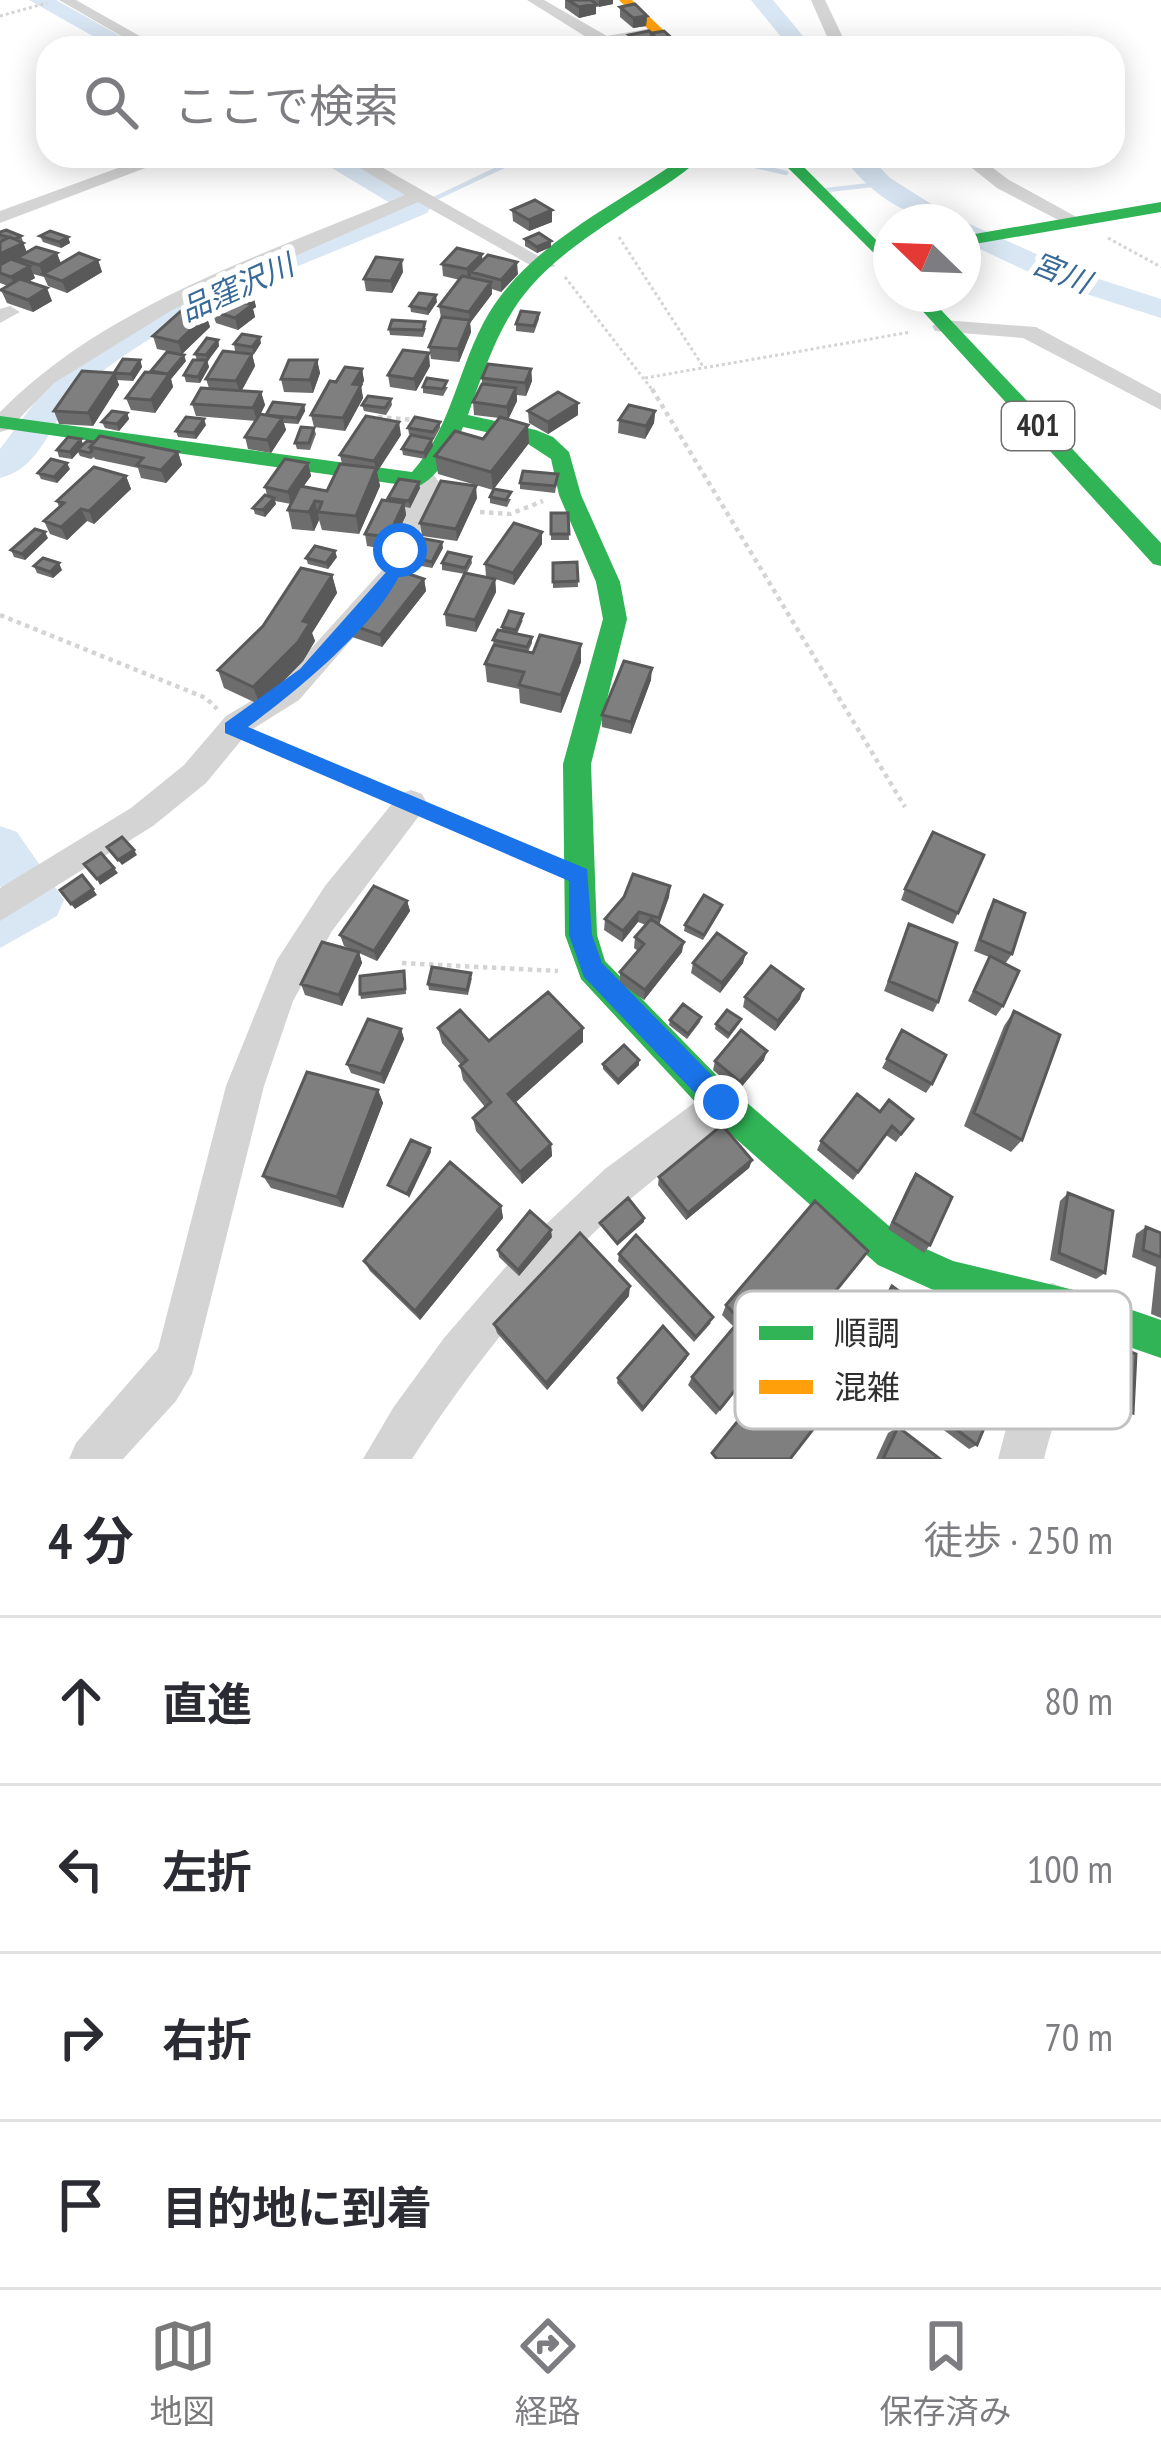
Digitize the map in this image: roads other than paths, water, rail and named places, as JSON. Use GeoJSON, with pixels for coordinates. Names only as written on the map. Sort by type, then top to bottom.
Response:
{"type":"FeatureCollection","features":[{"type":"Feature","properties":{"kind":"main road"},"geometry":{"type":"LineString","coordinates":[[625,0],[662,36]]}},
{"type":"Feature","properties":{"kind":"main road"},"geometry":{"type":"LineString","coordinates":[[4,414],[374,477],[417,480],[458,423],[491,325],[512,294],[601,221],[678,168]]}},
{"type":"Feature","properties":{"kind":"main road"},"geometry":{"type":"LineString","coordinates":[[796,168],[873,244]]}},
{"type":"Feature","properties":{"kind":"main road"},"geometry":{"type":"LineString","coordinates":[[981,237],[1161,207]]}},
{"type":"Feature","properties":{"kind":"main road","name":"401"},"geometry":{"type":"LineString","coordinates":[[925,312],[933,328],[1161,558]]}},
{"type":"Feature","properties":{"kind":"main road"},"geometry":{"type":"LineString","coordinates":[[458,423],[545,442],[561,457],[570,495],[608,582],[615,620],[577,764],[580,935],[592,970],[721,1102],[891,1252],[951,1279],[999,1291]]}},
{"type":"Feature","properties":{"kind":"main road"},"geometry":{"type":"LineString","coordinates":[[1131,1329],[1161,1339]]}},
{"type":"Feature","properties":{"kind":"street"},"geometry":{"type":"LineString","coordinates":[[66,0],[131,36]]}},
{"type":"Feature","properties":{"kind":"street"},"geometry":{"type":"LineString","coordinates":[[535,0],[597,36]]}},
{"type":"Feature","properties":{"kind":"street"},"geometry":{"type":"LineString","coordinates":[[818,0],[834,36]]}},
{"type":"Feature","properties":{"kind":"street"},"geometry":{"type":"LineString","coordinates":[[0,217],[136,168]]}},
{"type":"Feature","properties":{"kind":"street"},"geometry":{"type":"LineString","coordinates":[[371,168],[546,266]]}},
{"type":"Feature","properties":{"kind":"street"},"geometry":{"type":"LineString","coordinates":[[982,168],[1070,220]]}},
{"type":"Feature","properties":{"kind":"street"},"geometry":{"type":"LineString","coordinates":[[4,414],[46,378],[165,305],[419,195]]}},
{"type":"Feature","properties":{"kind":"street"},"geometry":{"type":"LineString","coordinates":[[933,328],[1028,332],[1161,403]]}},
{"type":"Feature","properties":{"kind":"street"},"geometry":{"type":"LineString","coordinates":[[0,906],[142,817],[195,774],[232,728],[289,692],[392,578],[406,532],[429,485],[422,476]]}},
{"type":"Feature","properties":{"kind":"street"},"geometry":{"type":"LineString","coordinates":[[92,1459],[160,1385],[177,1359],[235,1127],[275,1000],[321,918],[411,803]]}},
{"type":"Feature","properties":{"kind":"street"},"geometry":{"type":"LineString","coordinates":[[386,1459],[422,1401],[554,1244],[607,1194],[721,1102]]}},
{"type":"Feature","properties":{"kind":"street"},"geometry":{"type":"LineString","coordinates":[[1022,1459],[1029,1429]]}},
{"type":"Feature","properties":{"kind":"waterway","name":"品窪沢川"},"geometry":{"type":"LineString","coordinates":[[40,0],[108,36]]}},
{"type":"Feature","properties":{"kind":"waterway","name":"宮川"},"geometry":{"type":"LineString","coordinates":[[762,0],[792,36]]}},
{"type":"Feature","properties":{"kind":"waterway","name":"品窪沢川"},"geometry":{"type":"LineString","coordinates":[[0,467],[21,450],[68,381],[151,327],[193,302],[417,207],[347,168]]}},
{"type":"Feature","properties":{"kind":"waterway"},"geometry":{"type":"LineString","coordinates":[[417,207],[500,168]]}},
{"type":"Feature","properties":{"kind":"waterway"},"geometry":{"type":"LineString","coordinates":[[764,168],[786,173]]}},
{"type":"Feature","properties":{"kind":"waterway","name":"宮川"},"geometry":{"type":"LineString","coordinates":[[866,168],[880,184],[915,204]]}},
{"type":"Feature","properties":{"kind":"waterway"},"geometry":{"type":"LineString","coordinates":[[827,190],[880,184]]}},
{"type":"Feature","properties":{"kind":"waterway","name":"宮川"},"geometry":{"type":"LineString","coordinates":[[981,238],[1063,277],[1161,309]]}},
{"type":"Feature","properties":{"kind":"waterway","name":"品窪沢川"},"geometry":{"type":"LineString","coordinates":[[0,847],[39,900],[0,925]]}}]}
